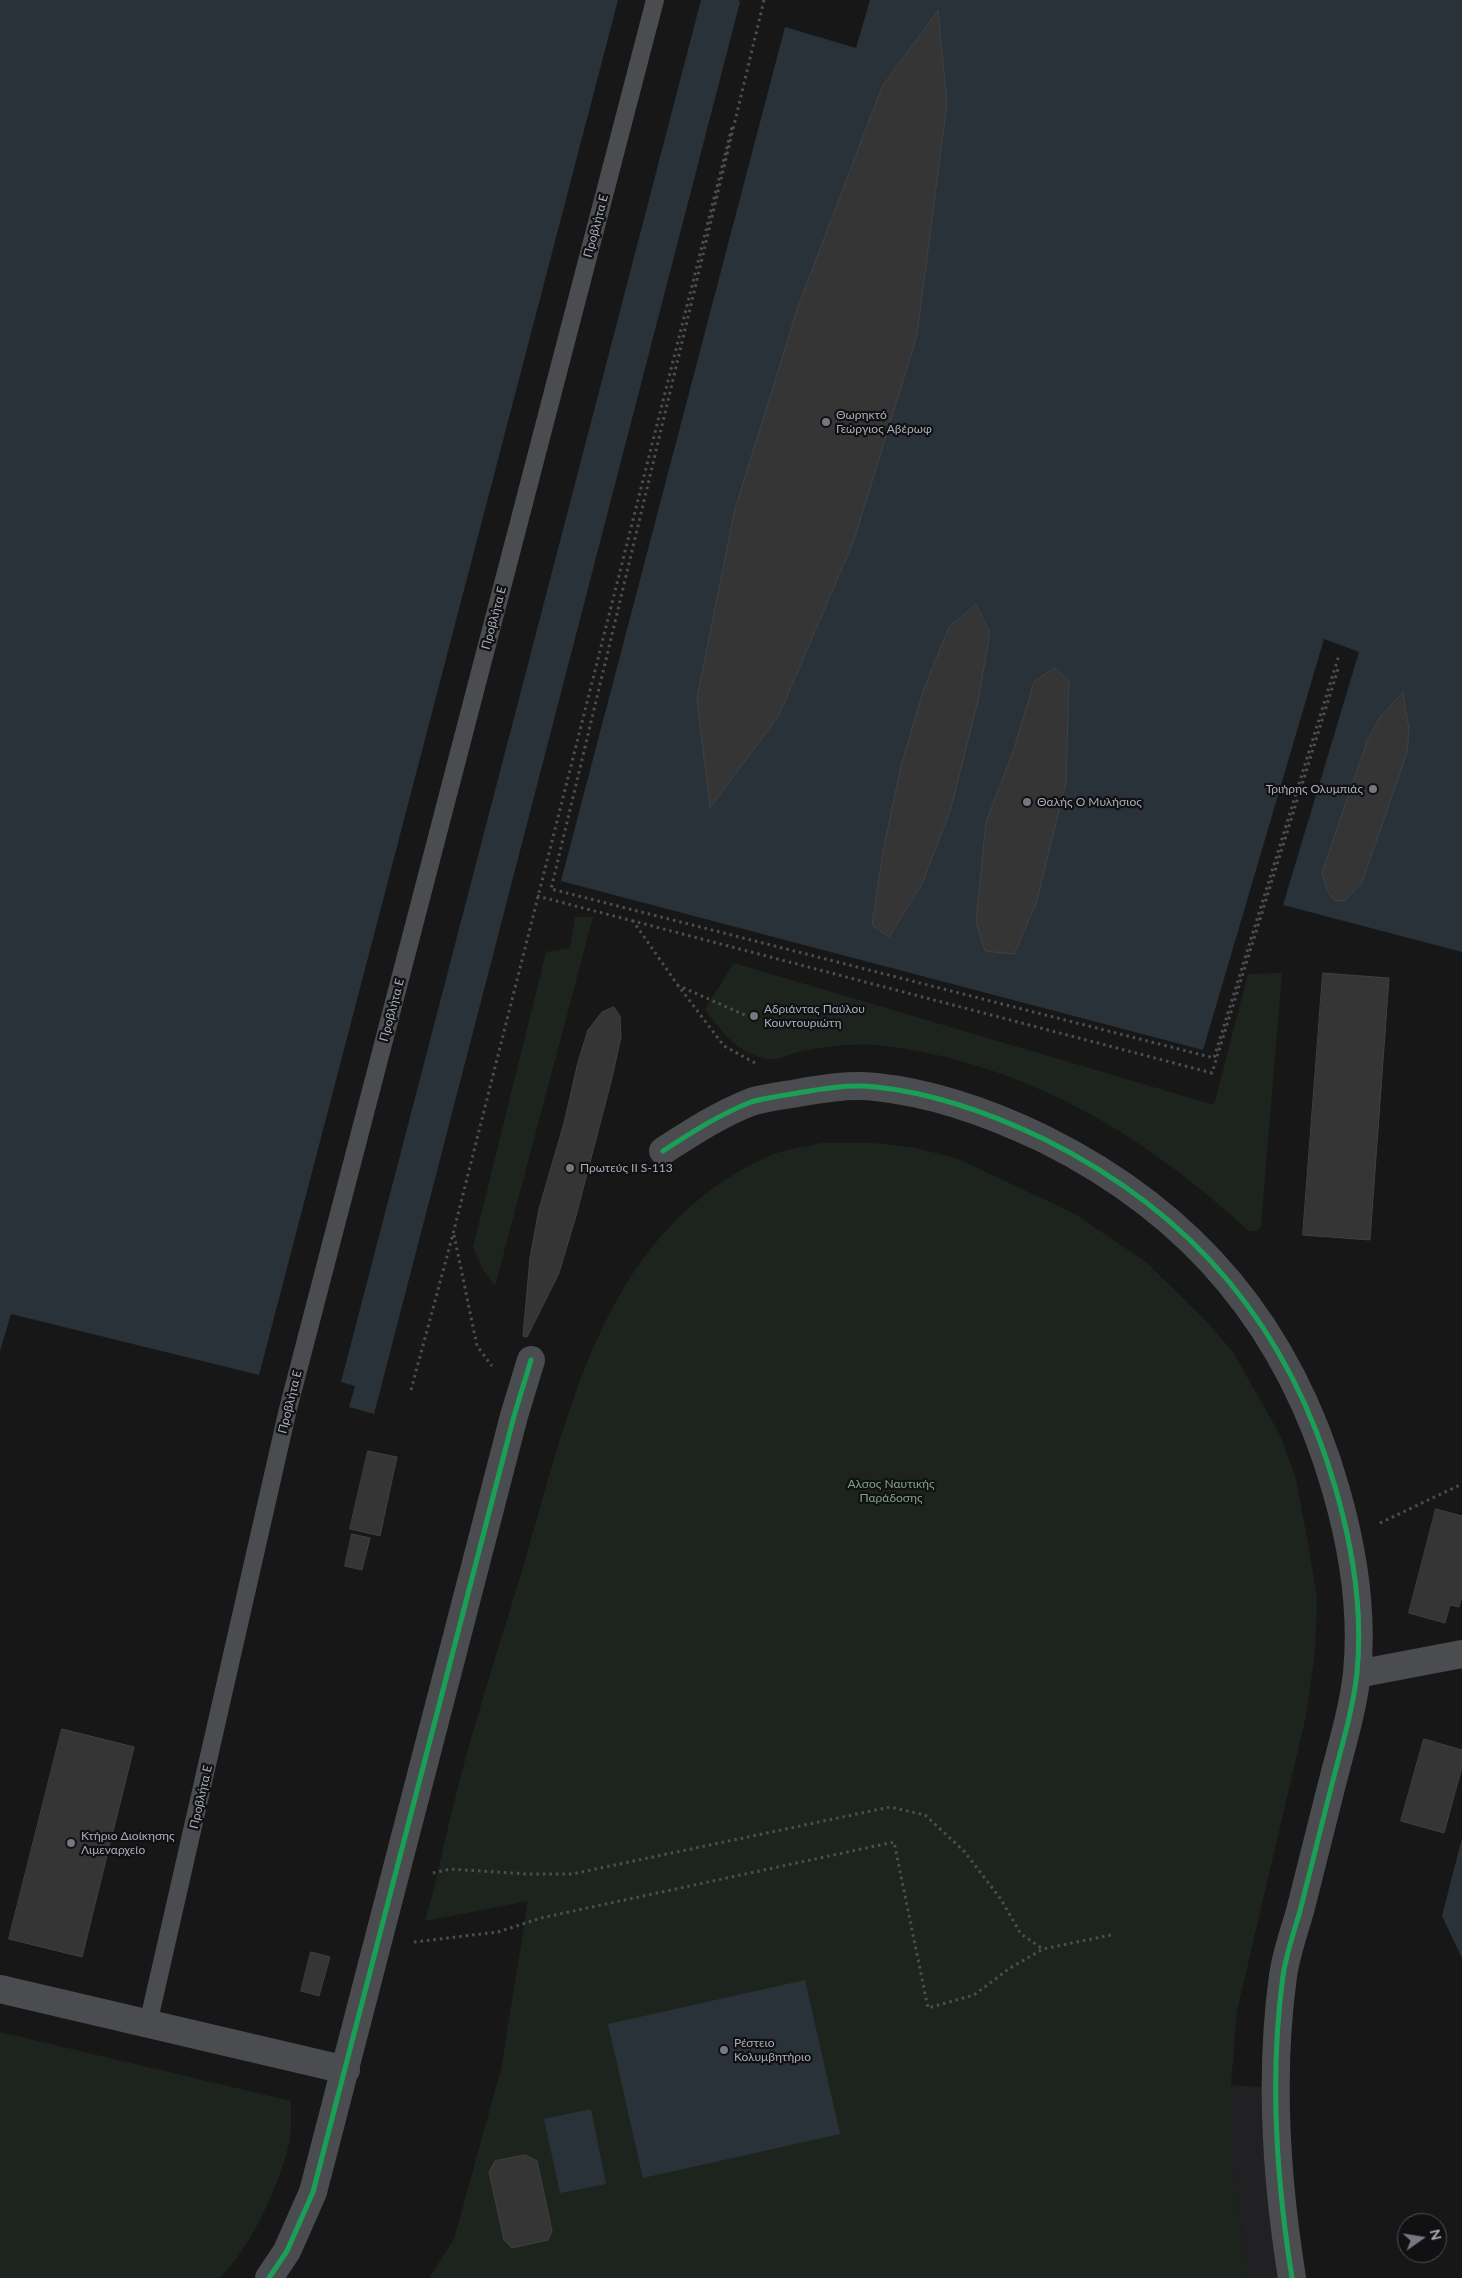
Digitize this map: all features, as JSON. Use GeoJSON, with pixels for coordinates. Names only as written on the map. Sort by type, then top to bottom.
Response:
{"type":"FeatureCollection","features":[{"type":"Feature","properties":{"kind":"street"},"geometry":{"type":"LineString","coordinates":[[663,1151],[713,1120],[754,1101],[825,1088],[874,1086],[929,1097],[982,1113],[1026,1130],[1078,1156],[1131,1189],[1183,1232],[1230,1282],[1263,1325],[1305,1401],[1329,1465],[1350,1536],[1357,1599],[1356,1674],[1342,1747],[1284,1974],[1275,2088],[1277,2160],[1292,2278]]}},
{"type":"Feature","properties":{"kind":"street"},"geometry":{"type":"LineString","coordinates":[[269,2278],[287,2251],[313,2192],[511,1426],[531,1360]]}},
{"type":"Feature","properties":{"kind":"street"},"geometry":{"type":"LineString","coordinates":[[1356,1674],[1462,1654]]}},
{"type":"Feature","properties":{"kind":"street"},"geometry":{"type":"LineString","coordinates":[[0,1990],[346,2070]]}},
{"type":"Feature","properties":{"kind":"lane","name":"Προβλήτα E"},"geometry":{"type":"LineString","coordinates":[[148,2024],[288,1409],[655,0]]}},
{"type":"Feature","properties":{"kind":"path"},"geometry":{"type":"LineString","coordinates":[[764,0],[551,889],[1214,1058],[1339,655]]}},
{"type":"Feature","properties":{"kind":"path"},"geometry":{"type":"LineString","coordinates":[[411,1390],[453,1234],[764,0]]}},
{"type":"Feature","properties":{"kind":"path"},"geometry":{"type":"LineString","coordinates":[[537,896],[1212,1073],[1339,666]]}},
{"type":"Feature","properties":{"kind":"path"},"geometry":{"type":"LineString","coordinates":[[633,921],[677,984],[724,1046],[748,1061],[763,1065]]}},
{"type":"Feature","properties":{"kind":"path"},"geometry":{"type":"LineString","coordinates":[[677,984],[747,1016]]}},
{"type":"Feature","properties":{"kind":"path"},"geometry":{"type":"LineString","coordinates":[[453,1234],[477,1346],[494,1368]]}},
{"type":"Feature","properties":{"kind":"path"},"geometry":{"type":"LineString","coordinates":[[1350,1536],[1462,1484]]}},
{"type":"Feature","properties":{"kind":"path"},"geometry":{"type":"LineString","coordinates":[[433,1872],[450,1869],[527,1874],[572,1874],[890,1807],[926,1814],[964,1851],[1000,1898],[1021,1934],[1043,1949]]}},
{"type":"Feature","properties":{"kind":"path"},"geometry":{"type":"LineString","coordinates":[[414,1942],[498,1932],[541,1918],[894,1842],[928,2008],[974,1995],[1010,1968],[1043,1949],[1111,1935]]}},
{"type":"Feature","properties":{"kind":"shaded area"},"geometry":{"type":"Polygon","coordinates":[[[0,0],[618,0],[259,1375],[11,1314],[0,1351],[0,0]]]}},
{"type":"Feature","properties":{"kind":"shaded area"},"geometry":{"type":"Polygon","coordinates":[[[701,0],[738,0],[740,2],[374,1414],[349,1407],[355,1386],[341,1382],[701,0]]]}},
{"type":"Feature","properties":{"kind":"shaded area"},"geometry":{"type":"Polygon","coordinates":[[[870,0],[1462,0],[1462,952],[1283,905],[1359,652],[1324,639],[1203,1050],[561,881],[785,27],[856,48],[870,0]]]}},
{"type":"Feature","properties":{"kind":"shaded area"},"geometry":{"type":"Polygon","coordinates":[[[1462,1838],[1462,1958],[1442,1916],[1462,1838]]]}},
{"type":"Feature","properties":{"kind":"shaded area"},"geometry":{"type":"Polygon","coordinates":[[[805,1980],[840,2134],[643,2178],[608,2024],[805,1980]]]}},
{"type":"Feature","properties":{"kind":"shaded area"},"geometry":{"type":"Polygon","coordinates":[[[1231,2085],[1275,2088],[1292,2278],[1248,2278],[1231,2156],[1231,2085]]]}},
{"type":"Feature","properties":{"kind":"shaded area"},"geometry":{"type":"Polygon","coordinates":[[[591,2109],[606,2184],[560,2193],[544,2119],[591,2109]]]}},
{"type":"Feature","properties":{"kind":"green space"},"geometry":{"type":"Polygon","coordinates":[[[575,917],[593,917],[495,1286],[483,1270],[473,1247],[546,952],[570,948],[575,917]]]}},
{"type":"Feature","properties":{"kind":"green space"},"geometry":{"type":"Polygon","coordinates":[[[734,963],[1214,1105],[1248,974],[1282,973],[1261,1227],[1256,1231],[1249,1231],[1166,1163],[1123,1134],[1078,1108],[1031,1085],[982,1067],[931,1054],[877,1045],[827,1047],[772,1059],[748,1053],[717,1026],[705,1009],[734,963]]]}},
{"type":"Feature","properties":{"kind":"green space","name":"Αλσος Ναυτικής Παράδοσης"},"geometry":{"type":"Polygon","coordinates":[[[821,1143],[873,1143],[911,1147],[956,1158],[1075,1214],[1146,1262],[1207,1322],[1233,1352],[1280,1435],[1295,1475],[1309,1548],[1317,1599],[1315,1653],[1306,1716],[1237,2011],[1231,2085],[1231,2156],[1248,2278],[429,2278],[454,2239],[501,2069],[528,1901],[425,1921],[457,1789],[476,1722],[560,1438],[580,1380],[604,1325],[633,1273],[670,1227],[715,1187],[771,1155],[821,1143]]]}},
{"type":"Feature","properties":{"kind":"green space"},"geometry":{"type":"Polygon","coordinates":[[[0,2032],[291,2101],[290,2139],[271,2197],[243,2249],[220,2278],[0,2278],[0,2032]]]}},
{"type":"Feature","properties":{"kind":"building","name":"Θωρηκτό Γεώργιος Αβέρωφ"},"geometry":{"type":"Polygon","coordinates":[[[938,11],[947,103],[917,335],[854,540],[779,715],[710,808],[697,698],[735,509],[799,304],[882,87],[938,11]]]}},
{"type":"Feature","properties":{"kind":"building"},"geometry":{"type":"Polygon","coordinates":[[[976,605],[990,633],[978,701],[951,808],[922,884],[889,937],[872,925],[883,851],[901,766],[923,691],[949,627],[976,605]]]}},
{"type":"Feature","properties":{"kind":"building","name":"Θαλής Ο Μυλήσιος"},"geometry":{"type":"Polygon","coordinates":[[[1055,668],[1069,681],[1066,782],[1036,904],[1014,954],[985,951],[976,921],[986,822],[1014,749],[1034,682],[1055,668]]]}},
{"type":"Feature","properties":{"kind":"building","name":"Τριήρης Ολυμπιάς"},"geometry":{"type":"Polygon","coordinates":[[[1403,693],[1409,729],[1407,753],[1362,882],[1345,901],[1334,900],[1327,890],[1322,873],[1367,741],[1380,717],[1403,693]]]}},
{"type":"Feature","properties":{"kind":"building"},"geometry":{"type":"Polygon","coordinates":[[[1323,973],[1389,978],[1370,1240],[1303,1235],[1323,973]]]}},
{"type":"Feature","properties":{"kind":"building","name":"Πρωτεύς ΙΙ S-113"},"geometry":{"type":"Polygon","coordinates":[[[614,1007],[620,1016],[621,1037],[576,1216],[559,1273],[527,1337],[523,1336],[530,1258],[539,1209],[564,1123],[578,1062],[588,1030],[602,1012],[614,1007]]]}},
{"type":"Feature","properties":{"kind":"building"},"geometry":{"type":"Polygon","coordinates":[[[368,1451],[397,1457],[380,1536],[350,1529],[368,1451]]]}},
{"type":"Feature","properties":{"kind":"building"},"geometry":{"type":"Polygon","coordinates":[[[1436,1509],[1462,1516],[1462,1596],[1459,1607],[1450,1605],[1445,1623],[1409,1613],[1436,1509]]]}},
{"type":"Feature","properties":{"kind":"building"},"geometry":{"type":"Polygon","coordinates":[[[352,1534],[370,1538],[362,1570],[345,1566],[352,1534]]]}},
{"type":"Feature","properties":{"kind":"building","name":"Κτήριο Διοίκησης Λιμεναρχείο"},"geometry":{"type":"Polygon","coordinates":[[[62,1729],[134,1747],[82,1957],[9,1939],[62,1729]]]}},
{"type":"Feature","properties":{"kind":"building"},"geometry":{"type":"Polygon","coordinates":[[[1424,1739],[1462,1750],[1462,1767],[1444,1833],[1401,1821],[1424,1739]]]}},
{"type":"Feature","properties":{"kind":"building"},"geometry":{"type":"Polygon","coordinates":[[[311,1952],[330,1957],[319,1996],[301,1991],[311,1952]]]}},
{"type":"Feature","properties":{"kind":"building"},"geometry":{"type":"Polygon","coordinates":[[[526,2155],[537,2161],[552,2231],[548,2240],[512,2248],[504,2240],[489,2172],[495,2161],[526,2155]]]}},
{"type":"Feature","properties":{"kind":"cycle path"},"geometry":{"type":"LineString","coordinates":[[663,1151],[717,1118],[751,1102],[813,1090],[855,1086],[876,1087],[941,1099],[983,1113],[1044,1139],[1098,1169],[1147,1203],[1191,1241],[1229,1282],[1263,1328],[1292,1378],[1316,1432],[1342,1512],[1352,1558],[1359,1627],[1359,1650],[1353,1700],[1300,1911],[1290,1943],[1283,1976],[1279,2014],[1276,2052],[1276,2127],[1282,2203],[1292,2278]]}},
{"type":"Feature","properties":{"kind":"cycle path"},"geometry":{"type":"LineString","coordinates":[[269,2278],[287,2251],[313,2192],[514,1416],[531,1360]]}},
{"type":"Feature","properties":{"kind":"place","name":"Θωρηκτό Γεώργιος Αβέρωφ"},"geometry":{"type":"Point","coordinates":[826,422]}},
{"type":"Feature","properties":{"kind":"place","name":"Τριήρης Ολυμπιάς"},"geometry":{"type":"Point","coordinates":[1373,789]}},
{"type":"Feature","properties":{"kind":"place","name":"Θαλής Ο Μυλήσιος"},"geometry":{"type":"Point","coordinates":[1027,802]}},
{"type":"Feature","properties":{"kind":"place","name":"Αδριάντας Παύλου Κουντουριώτη"},"geometry":{"type":"Point","coordinates":[754,1016]}},
{"type":"Feature","properties":{"kind":"place","name":"Πρωτεύς ΙΙ S-113"},"geometry":{"type":"Point","coordinates":[570,1168]}},
{"type":"Feature","properties":{"kind":"place","name":"Κτήριο Διοίκησης Λιμεναρχείο"},"geometry":{"type":"Point","coordinates":[71,1843]}},
{"type":"Feature","properties":{"kind":"place","name":"Ρέστειο Κολυμβητήριο"},"geometry":{"type":"Point","coordinates":[724,2050]}}]}
